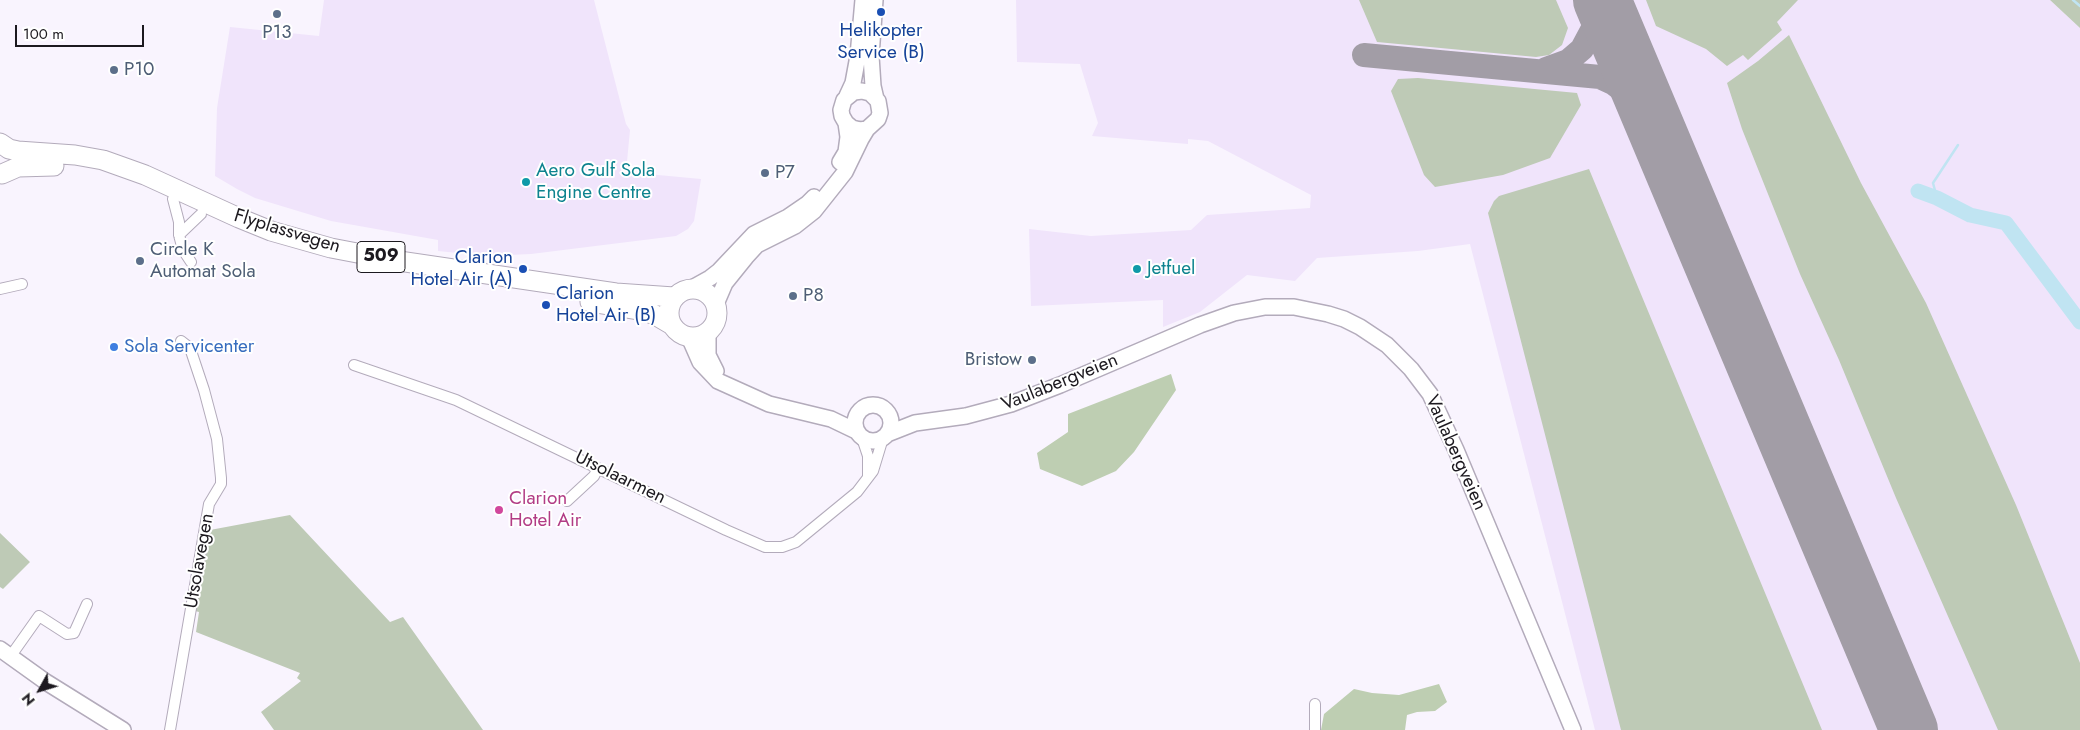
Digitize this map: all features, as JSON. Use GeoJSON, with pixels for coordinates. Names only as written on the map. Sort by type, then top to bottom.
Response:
{"type":"FeatureCollection","features":[{"type":"Feature","properties":{"kind":"highway","name":"Flyplassvegen"},"geometry":{"type":"LineString","coordinates":[[0,144],[6,157],[1,175]]}},
{"type":"Feature","properties":{"kind":"highway","name":"Flyplassvegen"},"geometry":{"type":"LineString","coordinates":[[0,144],[18,151],[75,155],[103,160],[145,175],[272,231],[331,248],[616,293],[674,297]]}},
{"type":"Feature","properties":{"kind":"highway","name":"Flyplassvegen"},"geometry":{"type":"LineString","coordinates":[[1,175],[18,167],[30,165],[72,167],[119,176],[173,199],[201,214],[266,240],[327,258],[364,267],[632,309],[655,315],[672,326]]}},
{"type":"Feature","properties":{"kind":"highway"},"geometry":{"type":"LineString","coordinates":[[672,326],[669,311],[674,297],[682,290],[692,288],[702,290],[716,304],[717,314],[714,324],[708,332],[699,336],[688,337]]}},
{"type":"Feature","properties":{"kind":"highway","name":"509"},"geometry":{"type":"LineString","coordinates":[[672,326],[679,333],[688,337]]}},
{"type":"Feature","properties":{"kind":"main road"},"geometry":{"type":"LineString","coordinates":[[692,288],[719,271],[754,234],[788,217],[807,204],[836,170],[846,152],[848,137],[846,123],[841,110],[854,82],[864,0]]}},
{"type":"Feature","properties":{"kind":"main road"},"geometry":{"type":"LineString","coordinates":[[716,304],[725,282],[752,251],[764,242],[795,226],[814,211],[845,172],[867,129],[878,119],[880,107],[872,86],[871,50],[875,0]]}},
{"type":"Feature","properties":{"kind":"main road"},"geometry":{"type":"LineString","coordinates":[[847,96],[854,92],[862,91],[870,93],[876,99]]}},
{"type":"Feature","properties":{"kind":"main road"},"geometry":{"type":"LineString","coordinates":[[846,123],[852,128],[867,129]]}},
{"type":"Feature","properties":{"kind":"main road","name":"Vaulabergveien"},"geometry":{"type":"LineString","coordinates":[[885,436],[915,423],[958,418],[1011,404],[1200,325],[1248,310],[1279,306],[1311,310],[1328,314],[1360,327],[1387,345],[1398,355],[1430,394],[1456,450],[1573,730]]}},
{"type":"Feature","properties":{"kind":"main road"},"geometry":{"type":"LineString","coordinates":[[708,332],[708,355],[712,366],[728,385]]}},
{"type":"Feature","properties":{"kind":"main road"},"geometry":{"type":"LineString","coordinates":[[688,337],[700,362],[718,381],[769,404],[831,419],[859,435],[875,441],[885,436],[890,422],[885,411],[872,406],[831,419]]}},
{"type":"Feature","properties":{"kind":"main road"},"geometry":{"type":"LineString","coordinates":[[859,435],[855,418],[860,411]]}},
{"type":"Feature","properties":{"kind":"main road","name":"Vaulabergveien"},"geometry":{"type":"LineString","coordinates":[[885,411],[915,423]]}},
{"type":"Feature","properties":{"kind":"main road"},"geometry":{"type":"LineString","coordinates":[[5,653],[71,698],[123,730]]}},
{"type":"Feature","properties":{"kind":"street"},"geometry":{"type":"LineString","coordinates":[[173,199],[179,222],[178,235],[183,250],[191,262]]}},
{"type":"Feature","properties":{"kind":"street"},"geometry":{"type":"LineString","coordinates":[[178,235],[201,214]]}},
{"type":"Feature","properties":{"kind":"street"},"geometry":{"type":"LineString","coordinates":[[0,289],[22,284]]}},
{"type":"Feature","properties":{"kind":"street","name":"Utsolavegen"},"geometry":{"type":"LineString","coordinates":[[170,730],[209,504],[221,484],[217,439],[204,390],[190,348],[181,341]]}},
{"type":"Feature","properties":{"kind":"street","name":"Utsolaarmen"},"geometry":{"type":"LineString","coordinates":[[354,365],[456,400],[756,544],[773,548],[796,542],[857,492],[873,471],[885,436]]}},
{"type":"Feature","properties":{"kind":"street"},"geometry":{"type":"LineString","coordinates":[[859,435],[868,456],[868,477]]}},
{"type":"Feature","properties":{"kind":"street"},"geometry":{"type":"LineString","coordinates":[[567,501],[594,476],[598,468]]}},
{"type":"Feature","properties":{"kind":"street"},"geometry":{"type":"LineString","coordinates":[[5,653],[39,616],[67,634],[74,633],[87,604]]}},
{"type":"Feature","properties":{"kind":"street"},"geometry":{"type":"LineString","coordinates":[[1315,704],[1315,730]]}},
{"type":"Feature","properties":{"kind":"shaded area"},"geometry":{"type":"Polygon","coordinates":[[[324,0],[594,0],[626,124],[630,130],[626,172],[701,179],[694,221],[688,229],[676,236],[531,254],[487,256],[438,251],[438,240],[331,221],[255,198],[215,176],[217,108],[230,27],[319,36],[324,0]]]}},
{"type":"Feature","properties":{"kind":"shaded area"},"geometry":{"type":"Polygon","coordinates":[[[1016,0],[2050,0],[2080,28],[2080,730],[1595,730],[1470,244],[1418,251],[1317,258],[1295,281],[1247,275],[1200,312],[1163,327],[1163,300],[1031,306],[1029,229],[1091,236],[1191,230],[1207,215],[1310,208],[1311,195],[1208,141],[1188,139],[1188,144],[1092,136],[1098,123],[1080,64],[1017,62],[1016,0]]]}},
{"type":"Feature","properties":{"kind":"green space"},"geometry":{"type":"Polygon","coordinates":[[[1359,0],[1556,0],[1568,28],[1562,45],[1549,55],[1536,57],[1377,42],[1359,0]]]}},
{"type":"Feature","properties":{"kind":"green space"},"geometry":{"type":"Polygon","coordinates":[[[1646,0],[1798,0],[1777,22],[1782,30],[1748,60],[1743,55],[1727,66],[1706,49],[1656,26],[1646,0]]]}},
{"type":"Feature","properties":{"kind":"green space"},"geometry":{"type":"Polygon","coordinates":[[[2050,0],[2080,0],[2080,28],[2050,0]]]}},
{"type":"Feature","properties":{"kind":"green space"},"geometry":{"type":"Polygon","coordinates":[[[1789,35],[1861,183],[1926,303],[2016,505],[2080,663],[2080,730],[1998,730],[1896,498],[1839,360],[1800,274],[1742,129],[1727,83],[1758,61],[1789,35]]]}},
{"type":"Feature","properties":{"kind":"green space"},"geometry":{"type":"Polygon","coordinates":[[[1418,78],[1577,93],[1581,105],[1550,158],[1503,175],[1435,187],[1424,175],[1391,91],[1398,79],[1418,78]]]}},
{"type":"Feature","properties":{"kind":"green space"},"geometry":{"type":"Polygon","coordinates":[[[1589,169],[1822,730],[1621,730],[1488,213],[1499,196],[1589,169]]]}},
{"type":"Feature","properties":{"kind":"green space"},"geometry":{"type":"Polygon","coordinates":[[[1171,374],[1176,390],[1134,452],[1116,471],[1082,486],[1040,469],[1037,453],[1068,432],[1068,414],[1171,374]]]}},
{"type":"Feature","properties":{"kind":"green space"},"geometry":{"type":"Polygon","coordinates":[[[290,515],[390,622],[403,617],[483,730],[274,730],[261,712],[301,681],[297,678],[300,673],[196,632],[199,612],[195,611],[210,530],[290,515]]]}},
{"type":"Feature","properties":{"kind":"green space"},"geometry":{"type":"Polygon","coordinates":[[[0,533],[30,562],[3,589],[0,587],[0,533]]]}},
{"type":"Feature","properties":{"kind":"green space"},"geometry":{"type":"Polygon","coordinates":[[[1439,684],[1447,702],[1435,711],[1417,712],[1407,715],[1405,730],[1321,730],[1324,714],[1354,689],[1372,693],[1399,695],[1439,684]]]}},
{"type":"Feature","properties":{"kind":"waterway"},"geometry":{"type":"LineString","coordinates":[[2073,0],[2080,6]]}},
{"type":"Feature","properties":{"kind":"waterway"},"geometry":{"type":"LineString","coordinates":[[1937,198],[1933,183],[1958,145]]}},
{"type":"Feature","properties":{"kind":"waterway"},"geometry":{"type":"LineString","coordinates":[[1918,191],[1937,198],[1970,215],[2006,223],[2080,322]]}},
{"type":"Feature","properties":{"kind":"taxiway"},"geometry":{"type":"LineString","coordinates":[[1546,69],[1568,61],[1582,49],[1598,19],[1600,0]]}},
{"type":"Feature","properties":{"kind":"taxiway"},"geometry":{"type":"LineString","coordinates":[[1364,55],[1600,77],[1613,83],[1626,93],[1647,118],[1660,138]]}},
{"type":"Feature","properties":{"kind":"runway"},"geometry":{"type":"LineString","coordinates":[[1602,0],[1909,730]]}},
{"type":"Feature","properties":{"kind":"place","name":"Helikopter Service (B)"},"geometry":{"type":"Point","coordinates":[881,12]}},
{"type":"Feature","properties":{"kind":"place","name":"P13"},"geometry":{"type":"Point","coordinates":[277,14]}},
{"type":"Feature","properties":{"kind":"place","name":"P10"},"geometry":{"type":"Point","coordinates":[114,70]}},
{"type":"Feature","properties":{"kind":"place","name":"P7"},"geometry":{"type":"Point","coordinates":[765,173]}},
{"type":"Feature","properties":{"kind":"place","name":"Aero Gulf Sola Engine Centre"},"geometry":{"type":"Point","coordinates":[526,182]}},
{"type":"Feature","properties":{"kind":"place","name":"Circle K Automat Sola"},"geometry":{"type":"Point","coordinates":[140,261]}},
{"type":"Feature","properties":{"kind":"place","name":"Clarion Hotel Air (A)"},"geometry":{"type":"Point","coordinates":[523,269]}},
{"type":"Feature","properties":{"kind":"place","name":"Jetfuel"},"geometry":{"type":"Point","coordinates":[1137,269]}},
{"type":"Feature","properties":{"kind":"place","name":"P8"},"geometry":{"type":"Point","coordinates":[793,296]}},
{"type":"Feature","properties":{"kind":"place","name":"Clarion Hotel Air (B)"},"geometry":{"type":"Point","coordinates":[546,305]}},
{"type":"Feature","properties":{"kind":"place","name":"Sola Servicenter"},"geometry":{"type":"Point","coordinates":[114,347]}},
{"type":"Feature","properties":{"kind":"place","name":"Bristow"},"geometry":{"type":"Point","coordinates":[1032,360]}},
{"type":"Feature","properties":{"kind":"place","name":"Clarion Hotel Air"},"geometry":{"type":"Point","coordinates":[499,510]}}]}
